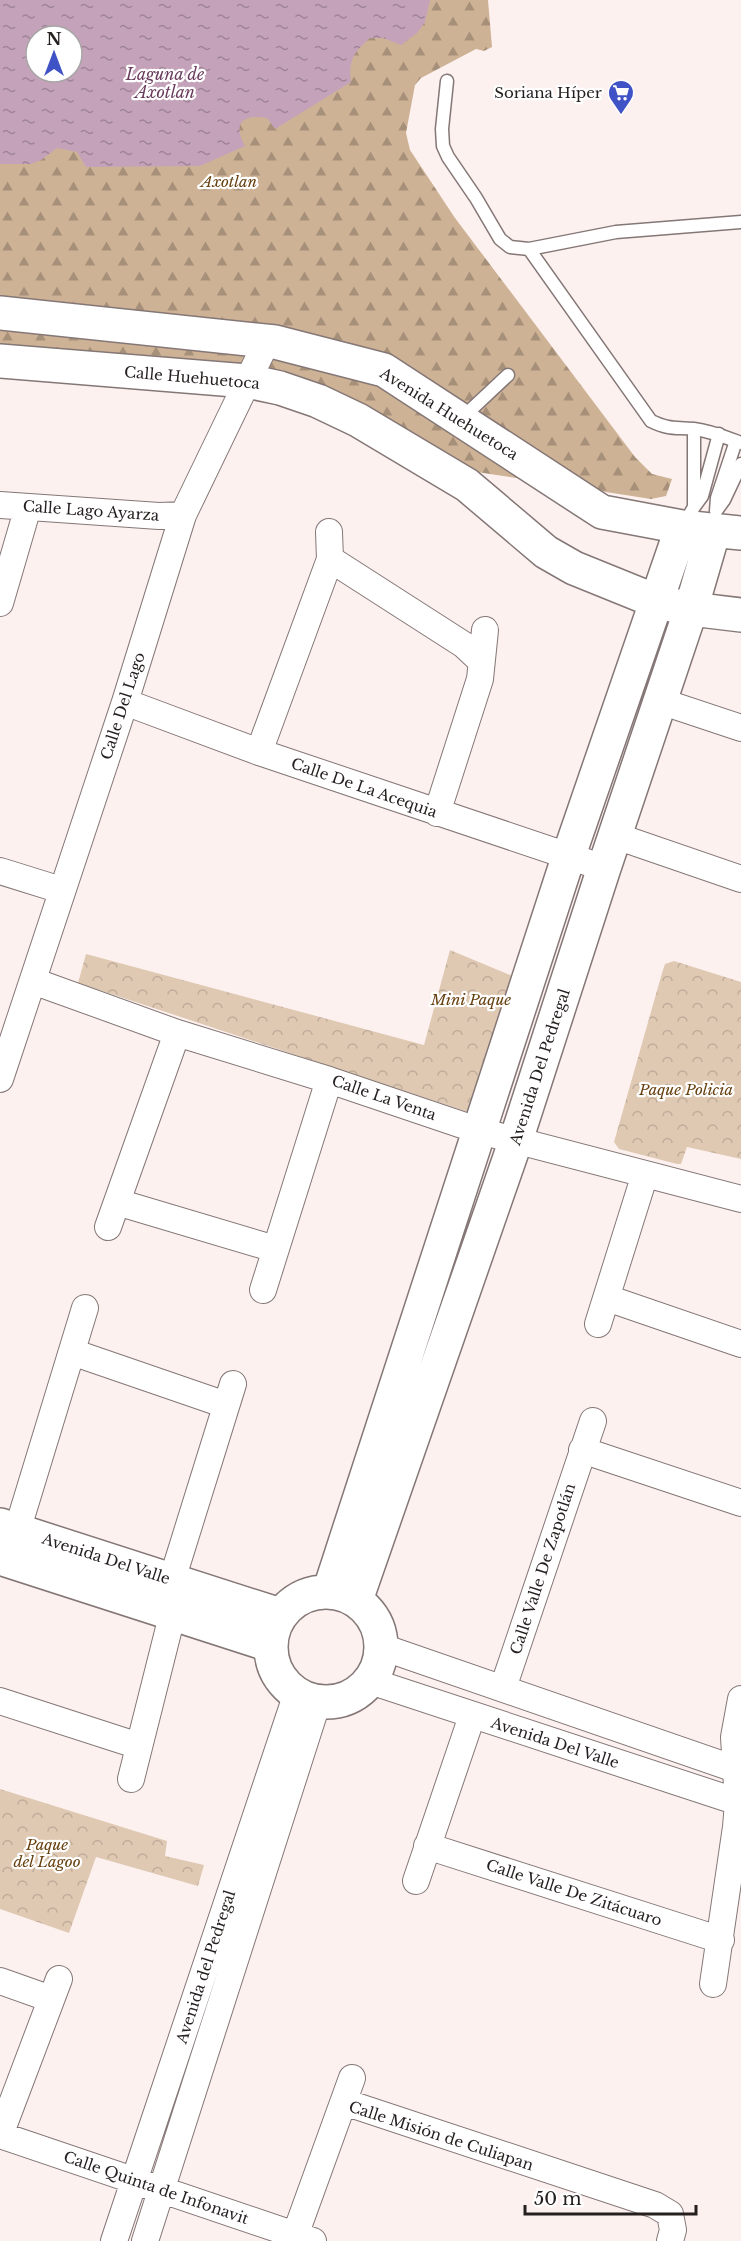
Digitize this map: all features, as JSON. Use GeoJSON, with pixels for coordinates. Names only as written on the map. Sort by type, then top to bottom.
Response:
{"type":"FeatureCollection","features":[{"type":"Feature","properties":{"kind":"street","name":"Avenida Huehuetoca"},"geometry":{"type":"LineString","coordinates":[[0,313],[267,341],[384,370],[602,512],[709,522]]}},
{"type":"Feature","properties":{"kind":"street","name":"Calle Del Lago"},"geometry":{"type":"LineString","coordinates":[[0,1078],[125,702],[183,515],[267,341]]}},
{"type":"Feature","properties":{"kind":"street","name":"Calle Huehuetoca"},"geometry":{"type":"LineString","coordinates":[[0,361],[247,381],[280,388],[318,401],[358,420],[467,485],[546,552],[574,568],[658,602]]}},
{"type":"Feature","properties":{"kind":"street","name":"Calle Lago Ayarza"},"geometry":{"type":"LineString","coordinates":[[0,506],[159,516],[183,515]]}},
{"type":"Feature","properties":{"kind":"street"},"geometry":{"type":"LineString","coordinates":[[0,603],[28,507]]}},
{"type":"Feature","properties":{"kind":"street"},"geometry":{"type":"LineString","coordinates":[[343,1596],[480,1131],[569,855],[658,602],[709,522]]}},
{"type":"Feature","properties":{"kind":"street","name":"Avenida Del Pedregal"},"geometry":{"type":"LineString","coordinates":[[343,1596],[516,1140],[691,609],[709,522]]}},
{"type":"Feature","properties":{"kind":"street"},"geometry":{"type":"LineString","coordinates":[[259,752],[330,559],[329,532]]}},
{"type":"Feature","properties":{"kind":"street"},"geometry":{"type":"LineString","coordinates":[[330,559],[464,645],[481,661]]}},
{"type":"Feature","properties":{"kind":"street"},"geometry":{"type":"LineString","coordinates":[[658,602],[691,609],[741,615]]}},
{"type":"Feature","properties":{"kind":"street"},"geometry":{"type":"LineString","coordinates":[[437,813],[480,679],[485,630]]}},
{"type":"Feature","properties":{"kind":"street"},"geometry":{"type":"LineString","coordinates":[[660,701],[741,728]]}},
{"type":"Feature","properties":{"kind":"street","name":"Calle De La Acequia"},"geometry":{"type":"LineString","coordinates":[[125,702],[259,752],[604,868]]}},
{"type":"Feature","properties":{"kind":"street"},"geometry":{"type":"LineString","coordinates":[[616,836],[741,879]]}},
{"type":"Feature","properties":{"kind":"street"},"geometry":{"type":"LineString","coordinates":[[0,871],[61,890]]}},
{"type":"Feature","properties":{"kind":"street","name":"Calle La Venta"},"geometry":{"type":"LineString","coordinates":[[33,981],[177,1033],[329,1080],[480,1131],[741,1199]]}},
{"type":"Feature","properties":{"kind":"street"},"geometry":{"type":"LineString","coordinates":[[108,1227],[177,1033]]}},
{"type":"Feature","properties":{"kind":"street"},"geometry":{"type":"LineString","coordinates":[[263,1290],[329,1080]]}},
{"type":"Feature","properties":{"kind":"street"},"geometry":{"type":"LineString","coordinates":[[598,1324],[645,1174]]}},
{"type":"Feature","properties":{"kind":"street"},"geometry":{"type":"LineString","coordinates":[[117,1202],[275,1249]]}},
{"type":"Feature","properties":{"kind":"street"},"geometry":{"type":"LineString","coordinates":[[607,1298],[741,1344]]}},
{"type":"Feature","properties":{"kind":"street"},"geometry":{"type":"LineString","coordinates":[[6,1538],[72,1352],[85,1308]]}},
{"type":"Feature","properties":{"kind":"street"},"geometry":{"type":"LineString","coordinates":[[72,1352],[230,1395],[172,1580]]}},
{"type":"Feature","properties":{"kind":"street","name":"Calle Valle De Zapotlán"},"geometry":{"type":"LineString","coordinates":[[503,1689],[582,1450],[594,1421]]}},
{"type":"Feature","properties":{"kind":"street"},"geometry":{"type":"LineString","coordinates":[[582,1450],[741,1503]]}},
{"type":"Feature","properties":{"kind":"street","name":"Avenida Del Valle"},"geometry":{"type":"LineString","coordinates":[[6,1538],[172,1580],[275,1630]]}},
{"type":"Feature","properties":{"kind":"street","name":"Avenida Del Valle"},"geometry":{"type":"LineString","coordinates":[[6,1538],[173,1612],[275,1630]]}},
{"type":"Feature","properties":{"kind":"street"},"geometry":{"type":"LineString","coordinates":[[315,1592],[343,1596],[370,1612],[379,1629],[381,1647],[379,1665],[370,1681],[347,1698],[333,1701],[308,1697],[284,1682],[276,1671],[275,1630],[290,1604],[302,1597],[315,1592]]}},
{"type":"Feature","properties":{"kind":"street"},"geometry":{"type":"LineString","coordinates":[[131,1779],[173,1612]]}},
{"type":"Feature","properties":{"kind":"street"},"geometry":{"type":"LineString","coordinates":[[381,1647],[738,1771]]}},
{"type":"Feature","properties":{"kind":"street","name":"Avenida Del Valle"},"geometry":{"type":"LineString","coordinates":[[370,1681],[740,1803]]}},
{"type":"Feature","properties":{"kind":"street","name":"Avenida del Pedregal"},"geometry":{"type":"LineString","coordinates":[[114,2241],[308,1697]]}},
{"type":"Feature","properties":{"kind":"street","name":"Avenida del Pedregal"},"geometry":{"type":"LineString","coordinates":[[145,2241],[308,1697]]}},
{"type":"Feature","properties":{"kind":"street"},"geometry":{"type":"LineString","coordinates":[[713,1984],[740,1803],[734,1737],[741,1699]]}},
{"type":"Feature","properties":{"kind":"street"},"geometry":{"type":"LineString","coordinates":[[0,1701],[139,1746]]}},
{"type":"Feature","properties":{"kind":"street"},"geometry":{"type":"LineString","coordinates":[[416,1881],[472,1716]]}},
{"type":"Feature","properties":{"kind":"street","name":"Calle Valle De Zitácuaro"},"geometry":{"type":"LineString","coordinates":[[427,1846],[721,1940]]}},
{"type":"Feature","properties":{"kind":"street"},"geometry":{"type":"LineString","coordinates":[[0,1981],[55,1989],[0,2135]]}},
{"type":"Feature","properties":{"kind":"street"},"geometry":{"type":"LineString","coordinates":[[344,2102],[352,2078]]}},
{"type":"Feature","properties":{"kind":"street","name":"Calle Misión de Culiapan"},"geometry":{"type":"LineString","coordinates":[[300,2239],[344,2102],[655,2205],[669,2214],[673,2230],[670,2241]]}},
{"type":"Feature","properties":{"kind":"street","name":"Calle Quinta de Infonavit"},"geometry":{"type":"LineString","coordinates":[[0,2135],[300,2239]]}},
{"type":"Feature","properties":{"kind":"lane"},"geometry":{"type":"LineString","coordinates":[[447,81],[442,129],[443,146],[447,157],[476,198],[500,239],[510,247],[529,249],[616,232],[741,222]]}},
{"type":"Feature","properties":{"kind":"lane"},"geometry":{"type":"LineString","coordinates":[[529,249],[651,421],[668,429],[694,429],[719,434],[738,442],[709,522]]}},
{"type":"Feature","properties":{"kind":"lane"},"geometry":{"type":"LineString","coordinates":[[460,420],[508,375]]}},
{"type":"Feature","properties":{"kind":"lane"},"geometry":{"type":"LineString","coordinates":[[694,429],[709,522]]}},
{"type":"Feature","properties":{"kind":"lane"},"geometry":{"type":"LineString","coordinates":[[709,522],[702,496],[719,434]]}},
{"type":"Feature","properties":{"kind":"lane"},"geometry":{"type":"LineString","coordinates":[[709,522],[724,500],[741,464]]}},
{"type":"Feature","properties":{"kind":"green space","name":"Axotlan"},"geometry":{"type":"Polygon","coordinates":[[[0,0],[488,0],[492,47],[484,51],[476,49],[421,78],[415,85],[406,133],[410,150],[455,218],[635,457],[652,474],[672,479],[666,496],[651,499],[477,472],[366,405],[341,395],[0,346],[0,0]]]}},
{"type":"Feature","properties":{"kind":"green space","name":"Mini Paque"},"geometry":{"type":"Polygon","coordinates":[[[450,950],[515,977],[471,1113],[78,983],[86,954],[424,1045],[450,950]]]}},
{"type":"Feature","properties":{"kind":"green space","name":"Paque Policia"},"geometry":{"type":"Polygon","coordinates":[[[674,961],[741,982],[741,1159],[687,1147],[681,1164],[677,1164],[619,1149],[614,1142],[662,973],[665,964],[674,961]]]}},
{"type":"Feature","properties":{"kind":"green space","name":"Paque del Lagoo"},"geometry":{"type":"Polygon","coordinates":[[[0,1789],[167,1841],[165,1856],[204,1865],[198,1886],[96,1857],[69,1933],[0,1909],[0,1789]]]}},
{"type":"Feature","properties":{"kind":"water","name":"Laguna de Axotlan"},"geometry":{"type":"Polygon","coordinates":[[[0,0],[430,0],[425,22],[417,33],[401,45],[383,38],[370,38],[360,48],[351,62],[351,82],[275,129],[267,118],[246,119],[240,126],[241,138],[245,146],[200,166],[86,167],[77,152],[57,148],[41,160],[31,164],[0,164],[0,0]]]}},
{"type":"Feature","properties":{"kind":"place","name":"Soriana Híper"},"geometry":{"type":"Point","coordinates":[621,116]}}]}
